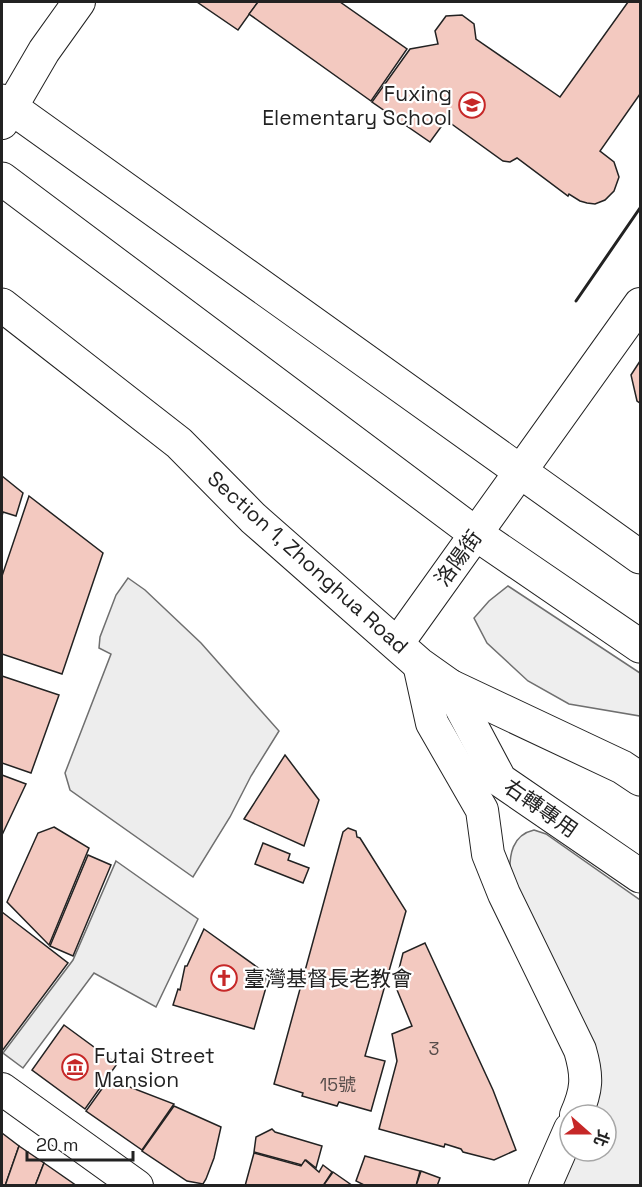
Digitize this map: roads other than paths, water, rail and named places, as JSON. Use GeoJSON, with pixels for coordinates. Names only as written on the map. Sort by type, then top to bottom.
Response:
{"type":"FeatureCollection","features":[{"type":"Feature","properties":{"kind":"main road"},"geometry":{"type":"LineString","coordinates":[[5,111],[640,557]]}},
{"type":"Feature","properties":{"kind":"main road"},"geometry":{"type":"LineString","coordinates":[[2,179],[476,534],[640,646]]}},
{"type":"Feature","properties":{"kind":"main road","name":"Section 1, Zhonghua Road"},"geometry":{"type":"LineString","coordinates":[[2,305],[179,443],[253,518],[408,654],[450,686],[622,767],[640,779]]}},
{"type":"Feature","properties":{"kind":"main road","name":"右轉專用"},"geometry":{"type":"LineString","coordinates":[[450,686],[500,780],[640,876]]}},
{"type":"Feature","properties":{"kind":"street"},"geometry":{"type":"LineString","coordinates":[[5,111],[79,2]]}},
{"type":"Feature","properties":{"kind":"street","name":"洛陽街"},"geometry":{"type":"LineString","coordinates":[[408,654],[476,534],[640,304]]}},
{"type":"Feature","properties":{"kind":"street"},"geometry":{"type":"LineString","coordinates":[[408,654],[432,723],[482,810],[488,854],[504,894],[580,1050],[586,1069],[586,1086],[580,1103]]}},
{"type":"Feature","properties":{"kind":"street"},"geometry":{"type":"LineString","coordinates":[[2,1089],[136,1185]]}},
{"type":"Feature","properties":{"kind":"street"},"geometry":{"type":"LineString","coordinates":[[545,1185],[558,1156]]}},
{"type":"Feature","properties":{"kind":"place","name":"Fuxing Elementary School"},"geometry":{"type":"Point","coordinates":[472,105]}},
{"type":"Feature","properties":{"kind":"place","name":"臺灣基督長老教會"},"geometry":{"type":"Point","coordinates":[224,978]}},
{"type":"Feature","properties":{"kind":"place","name":"Futai Street Mansion"},"geometry":{"type":"Point","coordinates":[75,1067]}}]}
